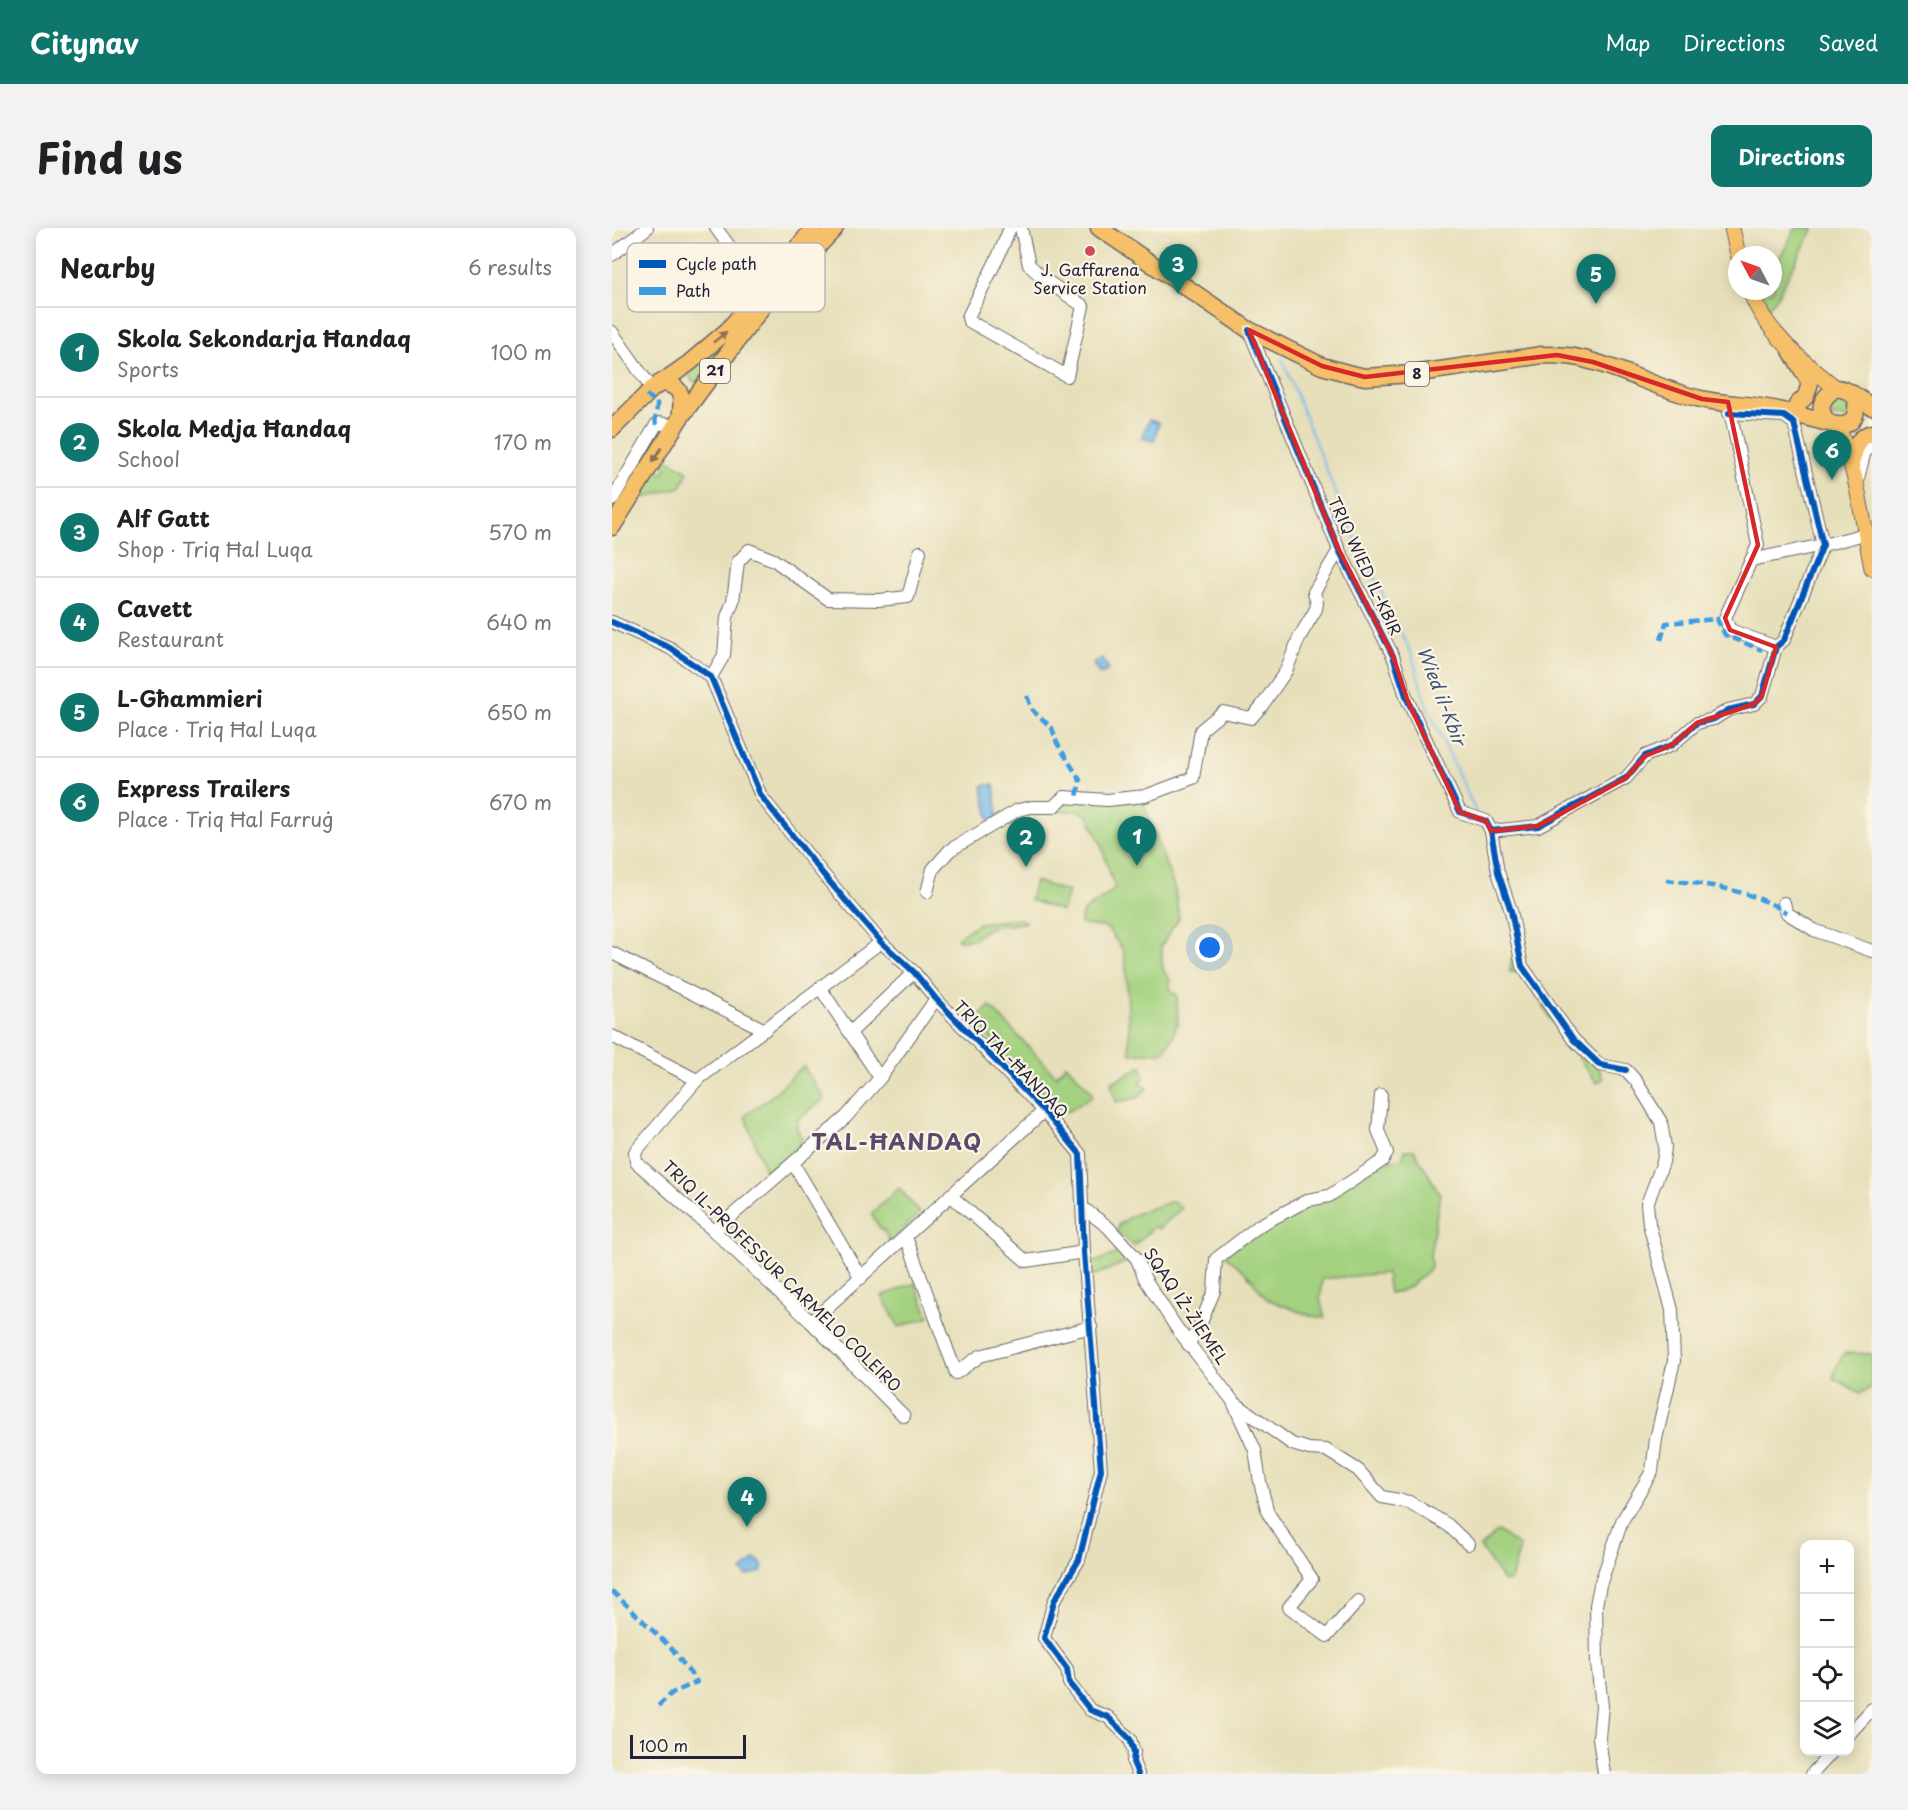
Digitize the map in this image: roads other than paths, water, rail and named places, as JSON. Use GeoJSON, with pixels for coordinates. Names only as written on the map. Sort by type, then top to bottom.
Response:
{"type":"FeatureCollection","features":[{"type":"Feature","properties":{"kind":"highway","name":"21"},"geometry":{"type":"LineString","coordinates":[[802,243],[814,228]]}},
{"type":"Feature","properties":{"kind":"highway","name":"21"},"geometry":{"type":"LineString","coordinates":[[821,243],[835,228]]}},
{"type":"Feature","properties":{"kind":"highway","name":"8"},"geometry":{"type":"LineString","coordinates":[[1104,229],[1249,330],[1322,366],[1365,377],[1412,374],[1532,357],[1577,357],[1674,392],[1729,408],[1797,405],[1844,389],[1872,407]]}},
{"type":"Feature","properties":{"kind":"highway","name":"21"},"geometry":{"type":"LineString","coordinates":[[612,429],[656,386],[688,364],[728,330],[744,312]]}},
{"type":"Feature","properties":{"kind":"highway","name":"21"},"geometry":{"type":"LineString","coordinates":[[612,527],[677,422],[758,312]]}},
{"type":"Feature","properties":{"kind":"highway"},"geometry":{"type":"LineString","coordinates":[[1791,351],[1810,383],[1806,396],[1797,405]]}},
{"type":"Feature","properties":{"kind":"highway"},"geometry":{"type":"LineString","coordinates":[[688,364],[683,371],[684,381],[692,387],[702,388]]}},
{"type":"Feature","properties":{"kind":"highway"},"geometry":{"type":"LineString","coordinates":[[656,386],[672,385],[679,391],[682,405],[677,422]]}},
{"type":"Feature","properties":{"kind":"highway"},"geometry":{"type":"LineString","coordinates":[[1827,396],[1821,410],[1841,423],[1856,415],[1856,398]]}},
{"type":"Feature","properties":{"kind":"highway","name":"8"},"geometry":{"type":"LineString","coordinates":[[1766,407],[1841,423],[1872,423]]}},
{"type":"Feature","properties":{"kind":"highway"},"geometry":{"type":"LineString","coordinates":[[1852,460],[1857,442],[1863,435],[1872,433]]}},
{"type":"Feature","properties":{"kind":"main road"},"geometry":{"type":"LineString","coordinates":[[1732,228],[1736,246]]}},
{"type":"Feature","properties":{"kind":"main road"},"geometry":{"type":"LineString","coordinates":[[1754,300],[1761,315],[1791,351],[1805,363],[1827,396]]}},
{"type":"Feature","properties":{"kind":"main road"},"geometry":{"type":"LineString","coordinates":[[1841,423],[1852,460],[1856,488]]}},
{"type":"Feature","properties":{"kind":"main road"},"geometry":{"type":"LineString","coordinates":[[1841,423],[1856,488],[1866,511],[1865,534],[1872,568]]}},
{"type":"Feature","properties":{"kind":"street"},"geometry":{"type":"LineString","coordinates":[[716,228],[727,243]]}},
{"type":"Feature","properties":{"kind":"street"},"geometry":{"type":"LineString","coordinates":[[1010,228],[968,316],[969,321],[1067,376],[1083,306],[1044,279],[1029,265],[1021,228]]}},
{"type":"Feature","properties":{"kind":"street"},"geometry":{"type":"LineString","coordinates":[[612,255],[640,230]]}},
{"type":"Feature","properties":{"kind":"street","name":"TRIQ WIED IL-KBIR"},"geometry":{"type":"LineString","coordinates":[[1249,330],[1339,550],[1393,656],[1407,699],[1460,812],[1488,826]]}},
{"type":"Feature","properties":{"kind":"street"},"geometry":{"type":"LineString","coordinates":[[612,332],[656,386]]}},
{"type":"Feature","properties":{"kind":"street"},"geometry":{"type":"LineString","coordinates":[[1604,1774],[1599,1738],[1602,1706],[1597,1663],[1596,1605],[1600,1585],[1622,1521],[1652,1471],[1656,1439],[1674,1361],[1672,1310],[1649,1224],[1647,1204],[1663,1162],[1665,1147],[1661,1122],[1636,1081],[1626,1070],[1600,1065],[1573,1039],[1522,966],[1511,911],[1498,873],[1488,826],[1538,826],[1626,778],[1645,756],[1672,745],[1697,723],[1714,719],[1728,710],[1754,704],[1762,696],[1776,647],[1784,640],[1822,545],[1794,423],[1784,416],[1729,408],[1758,544],[1725,618],[1730,630],[1776,647]]}},
{"type":"Feature","properties":{"kind":"street"},"geometry":{"type":"LineString","coordinates":[[612,500],[656,425],[677,422]]}},
{"type":"Feature","properties":{"kind":"street"},"geometry":{"type":"LineString","coordinates":[[1856,488],[1865,451],[1872,443]]}},
{"type":"Feature","properties":{"kind":"street"},"geometry":{"type":"LineString","coordinates":[[1751,560],[1865,534]]}},
{"type":"Feature","properties":{"kind":"street"},"geometry":{"type":"LineString","coordinates":[[612,622],[670,648],[711,677],[724,655],[727,618],[733,601],[738,562],[749,550],[774,560],[828,599],[879,600],[908,597],[920,552]]}},
{"type":"Feature","properties":{"kind":"street"},"geometry":{"type":"LineString","coordinates":[[927,892],[933,869],[950,850],[1018,810],[1053,807],[1064,797],[1107,800],[1145,796],[1193,778],[1201,729],[1223,712],[1251,718],[1286,671],[1299,638],[1316,609],[1314,592],[1339,550]]}},
{"type":"Feature","properties":{"kind":"street","name":"TRIQ TAL-ĦANDAQ"},"geometry":{"type":"LineString","coordinates":[[711,677],[761,796],[881,942],[914,972],[936,999],[1044,1111],[1080,1154],[1084,1252],[1101,1470],[1079,1560],[1054,1601],[1044,1638],[1067,1669],[1069,1683],[1090,1710],[1108,1717],[1130,1739],[1134,1752],[1133,1762],[1138,1774]]}},
{"type":"Feature","properties":{"kind":"street"},"geometry":{"type":"LineString","coordinates":[[1784,903],[1787,913],[1814,930],[1872,951]]}},
{"type":"Feature","properties":{"kind":"street"},"geometry":{"type":"LineString","coordinates":[[612,1036],[697,1080],[881,942]]}},
{"type":"Feature","properties":{"kind":"street"},"geometry":{"type":"LineString","coordinates":[[612,953],[765,1030]]}},
{"type":"Feature","properties":{"kind":"street"},"geometry":{"type":"LineString","coordinates":[[850,1033],[914,972]]}},
{"type":"Feature","properties":{"kind":"street"},"geometry":{"type":"LineString","coordinates":[[821,989],[880,1078]]}},
{"type":"Feature","properties":{"kind":"street"},"geometry":{"type":"LineString","coordinates":[[714,1231],[846,1117],[880,1078],[936,999]]}},
{"type":"Feature","properties":{"kind":"street","name":"TRIQ IL-PROFESSUR CARMELO COLEIRO"},"geometry":{"type":"LineString","coordinates":[[697,1080],[635,1152],[636,1162],[811,1322],[904,1416]]}},
{"type":"Feature","properties":{"kind":"street"},"geometry":{"type":"LineString","coordinates":[[1188,1344],[1198,1330],[1214,1291],[1216,1259],[1260,1225],[1308,1200],[1329,1196],[1382,1161],[1387,1153],[1378,1130],[1381,1095]]}},
{"type":"Feature","properties":{"kind":"street"},"geometry":{"type":"LineString","coordinates":[[811,1322],[1044,1111]]}},
{"type":"Feature","properties":{"kind":"street"},"geometry":{"type":"LineString","coordinates":[[793,1163],[861,1278]]}},
{"type":"Feature","properties":{"kind":"street"},"geometry":{"type":"LineString","coordinates":[[950,1195],[1026,1261],[1084,1252]]}},
{"type":"Feature","properties":{"kind":"street","name":"SQAQ IŻ-ŻIEMEL"},"geometry":{"type":"LineString","coordinates":[[1083,1208],[1108,1227],[1137,1258],[1145,1279],[1188,1344],[1232,1401]]}},
{"type":"Feature","properties":{"kind":"street"},"geometry":{"type":"LineString","coordinates":[[906,1237],[956,1373],[980,1356],[1091,1328]]}},
{"type":"Feature","properties":{"kind":"street"},"geometry":{"type":"LineString","coordinates":[[1232,1401],[1292,1444],[1309,1449],[1326,1450],[1358,1470],[1382,1497],[1409,1502],[1448,1525],[1468,1544]]}},
{"type":"Feature","properties":{"kind":"street"},"geometry":{"type":"LineString","coordinates":[[1232,1401],[1255,1450],[1268,1513],[1312,1580],[1289,1607],[1327,1636],[1358,1601]]}},
{"type":"Feature","properties":{"kind":"street"},"geometry":{"type":"LineString","coordinates":[[1854,1729],[1872,1709]]}},
{"type":"Feature","properties":{"kind":"street"},"geometry":{"type":"LineString","coordinates":[[1812,1774],[1828,1756]]}},
{"type":"Feature","properties":{"kind":"street"},"geometry":{"type":"LineString","coordinates":[[1829,1756],[1829,1774]]}},
{"type":"Feature","properties":{"kind":"water"},"geometry":{"type":"Polygon","coordinates":[[[1149,420],[1159,423],[1154,441],[1141,438],[1149,420]]]}},
{"type":"Feature","properties":{"kind":"water"},"geometry":{"type":"Polygon","coordinates":[[[1102,658],[1109,669],[1100,675],[1093,664],[1102,658]]]}},
{"type":"Feature","properties":{"kind":"water"},"geometry":{"type":"Polygon","coordinates":[[[994,784],[998,817],[990,823],[982,786],[994,784]]]}},
{"type":"Feature","properties":{"kind":"water"},"geometry":{"type":"Polygon","coordinates":[[[756,1558],[763,1566],[761,1572],[746,1576],[742,1571],[756,1558]]]}},
{"type":"Feature","properties":{"kind":"waterway","name":"Wied il-Kbir"},"geometry":{"type":"LineString","coordinates":[[1282,359],[1346,519],[1412,655],[1426,704],[1476,812]]}},
{"type":"Feature","properties":{"kind":"place","name":"J. Gaffarena Service Station"},"geometry":{"type":"Point","coordinates":[1090,251]}},
{"type":"Feature","properties":{"kind":"place","name":"Alf Gatt"},"geometry":{"type":"Point","coordinates":[1178,294]}},
{"type":"Feature","properties":{"kind":"place","name":"L-Għammieri"},"geometry":{"type":"Point","coordinates":[1596,304]}},
{"type":"Feature","properties":{"kind":"place","name":"Express Trailers"},"geometry":{"type":"Point","coordinates":[1832,480]}},
{"type":"Feature","properties":{"kind":"place","name":"Skola Sekondarja Ħandaq"},"geometry":{"type":"Point","coordinates":[1137,866]}},
{"type":"Feature","properties":{"kind":"place","name":"Skola Medja Ħandaq"},"geometry":{"type":"Point","coordinates":[1026,867]}},
{"type":"Feature","properties":{"kind":"place","name":"Cavett"},"geometry":{"type":"Point","coordinates":[747,1527]}},
{"type":"Feature","properties":{"kind":"district","name":"TAL-ĦANDAQ"},"geometry":{"type":"Point","coordinates":[897,1142]}}]}
